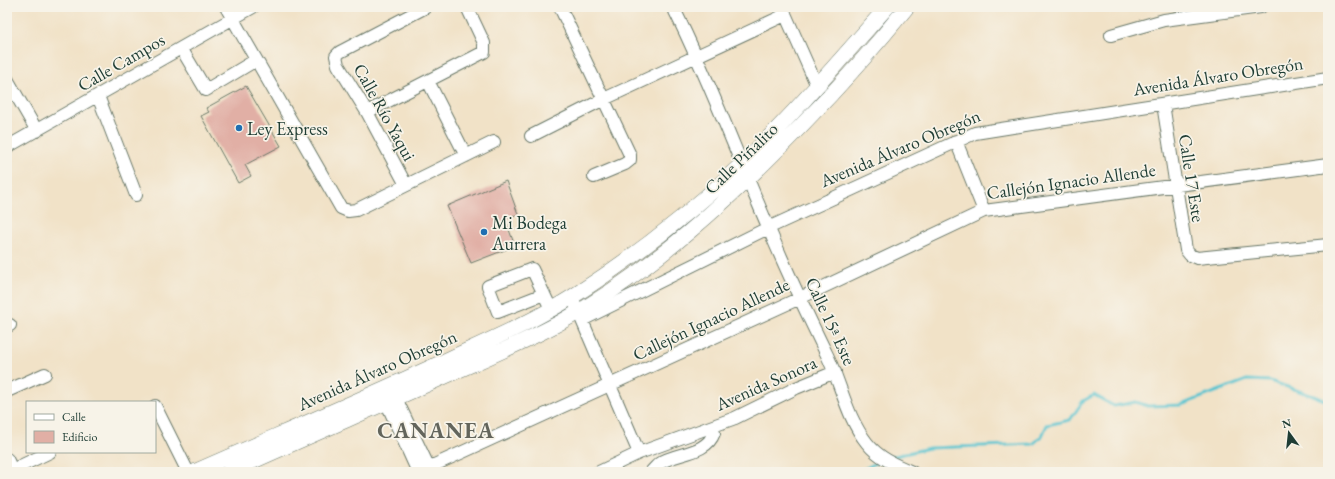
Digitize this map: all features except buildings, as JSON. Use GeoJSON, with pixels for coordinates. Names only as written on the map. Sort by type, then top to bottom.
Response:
{"type":"FeatureCollection","features":[{"type":"Feature","properties":{"kind":"main road","name":"Calle Piñalito"},"geometry":{"type":"LineString","coordinates":[[577,309],[626,260],[670,226],[742,164],[817,86],[887,7]]}},
{"type":"Feature","properties":{"kind":"main road","name":"Calle Piñalito"},"geometry":{"type":"LineString","coordinates":[[577,309],[636,273],[681,239],[749,178],[828,98],[907,7]]}},
{"type":"Feature","properties":{"kind":"main road","name":"Avenida Álvaro Obregón"},"geometry":{"type":"LineString","coordinates":[[229,472],[388,395],[528,323],[551,309],[577,309]]}},
{"type":"Feature","properties":{"kind":"main road","name":"Avenida Álvaro Obregón"},"geometry":{"type":"LineString","coordinates":[[194,472],[537,335],[577,309]]}},
{"type":"Feature","properties":{"kind":"street"},"geometry":{"type":"LineString","coordinates":[[226,7],[341,208],[348,211],[356,210],[494,142]]}},
{"type":"Feature","properties":{"kind":"street","name":"Calle Campos"},"geometry":{"type":"LineString","coordinates":[[7,147],[253,7]]}},
{"type":"Feature","properties":{"kind":"street","name":"Calle Río Yaqui"},"geometry":{"type":"LineString","coordinates":[[406,185],[367,112],[338,65],[336,56],[340,52],[426,7]]}},
{"type":"Feature","properties":{"kind":"street"},"geometry":{"type":"LineString","coordinates":[[367,112],[484,52],[484,43],[467,7]]}},
{"type":"Feature","properties":{"kind":"street"},"geometry":{"type":"LineString","coordinates":[[560,7],[630,154],[630,160],[625,164],[594,177]]}},
{"type":"Feature","properties":{"kind":"street","name":"Calle 15ª Este"},"geometry":{"type":"LineString","coordinates":[[673,7],[697,55],[749,178],[768,228],[835,372],[857,429],[868,444],[880,456],[889,462],[912,472]]}},
{"type":"Feature","properties":{"kind":"street"},"geometry":{"type":"LineString","coordinates":[[1111,35],[1164,20],[1261,7]]}},
{"type":"Feature","properties":{"kind":"street"},"geometry":{"type":"LineString","coordinates":[[530,136],[697,55],[783,11],[817,86]]}},
{"type":"Feature","properties":{"kind":"street"},"geometry":{"type":"LineString","coordinates":[[181,48],[206,90],[256,60]]}},
{"type":"Feature","properties":{"kind":"street","name":"Avenida Álvaro Obregón"},"geometry":{"type":"LineString","coordinates":[[577,309],[768,228],[975,133],[1328,78]]}},
{"type":"Feature","properties":{"kind":"street"},"geometry":{"type":"LineString","coordinates":[[428,81],[466,156]]}},
{"type":"Feature","properties":{"kind":"street"},"geometry":{"type":"LineString","coordinates":[[8,85],[37,130]]}},
{"type":"Feature","properties":{"kind":"street"},"geometry":{"type":"LineString","coordinates":[[98,96],[136,195]]}},
{"type":"Feature","properties":{"kind":"street","name":"Calle 17 Este"},"geometry":{"type":"LineString","coordinates":[[1163,104],[1174,184],[1186,250],[1190,255],[1197,258],[1328,245]]}},
{"type":"Feature","properties":{"kind":"street"},"geometry":{"type":"LineString","coordinates":[[956,141],[984,211]]}},
{"type":"Feature","properties":{"kind":"street","name":"Callejón Ignacio Allende"},"geometry":{"type":"LineString","coordinates":[[424,471],[800,298],[984,211],[1174,184],[1328,165]]}},
{"type":"Feature","properties":{"kind":"street"},"geometry":{"type":"LineString","coordinates":[[544,294],[551,309]]}},
{"type":"Feature","properties":{"kind":"street"},"geometry":{"type":"LineString","coordinates":[[577,309],[639,453]]}},
{"type":"Feature","properties":{"kind":"street","name":"Avenida Sonora"},"geometry":{"type":"LineString","coordinates":[[599,472],[639,453],[735,418],[796,388],[835,372]]}},
{"type":"Feature","properties":{"kind":"street"},"geometry":{"type":"LineString","coordinates":[[7,391],[44,374]]}},
{"type":"Feature","properties":{"kind":"street"},"geometry":{"type":"LineString","coordinates":[[388,395],[424,471]]}},
{"type":"Feature","properties":{"kind":"street"},"geometry":{"type":"LineString","coordinates":[[156,408],[188,472]]}},
{"type":"Feature","properties":{"kind":"street","name":"Avenida Sonora"},"geometry":{"type":"LineString","coordinates":[[651,472],[659,463],[673,457],[692,452],[708,444],[714,433],[711,427]]}},
{"type":"Feature","properties":{"kind":"street"},"geometry":{"type":"LineString","coordinates":[[7,459],[12,471],[48,453]]}},
{"type":"Feature","properties":{"kind":"waterway"},"geometry":{"type":"LineString","coordinates":[[891,457],[929,448],[1033,444],[1042,436],[1047,425],[1070,420],[1083,401],[1094,395],[1114,406],[1136,402],[1148,406],[1181,405],[1247,380],[1270,381],[1328,401]]}},
{"type":"Feature","properties":{"kind":"waterway"},"geometry":{"type":"LineString","coordinates":[[858,472],[882,460]]}},
{"type":"Feature","properties":{"kind":"place","name":"Ley Express"},"geometry":{"type":"Point","coordinates":[239,128]}},
{"type":"Feature","properties":{"kind":"place","name":"Mi Bodega Aurrera"},"geometry":{"type":"Point","coordinates":[484,232]}},
{"type":"Feature","properties":{"kind":"district","name":"CANANEA"},"geometry":{"type":"Point","coordinates":[436,430]}}]}
